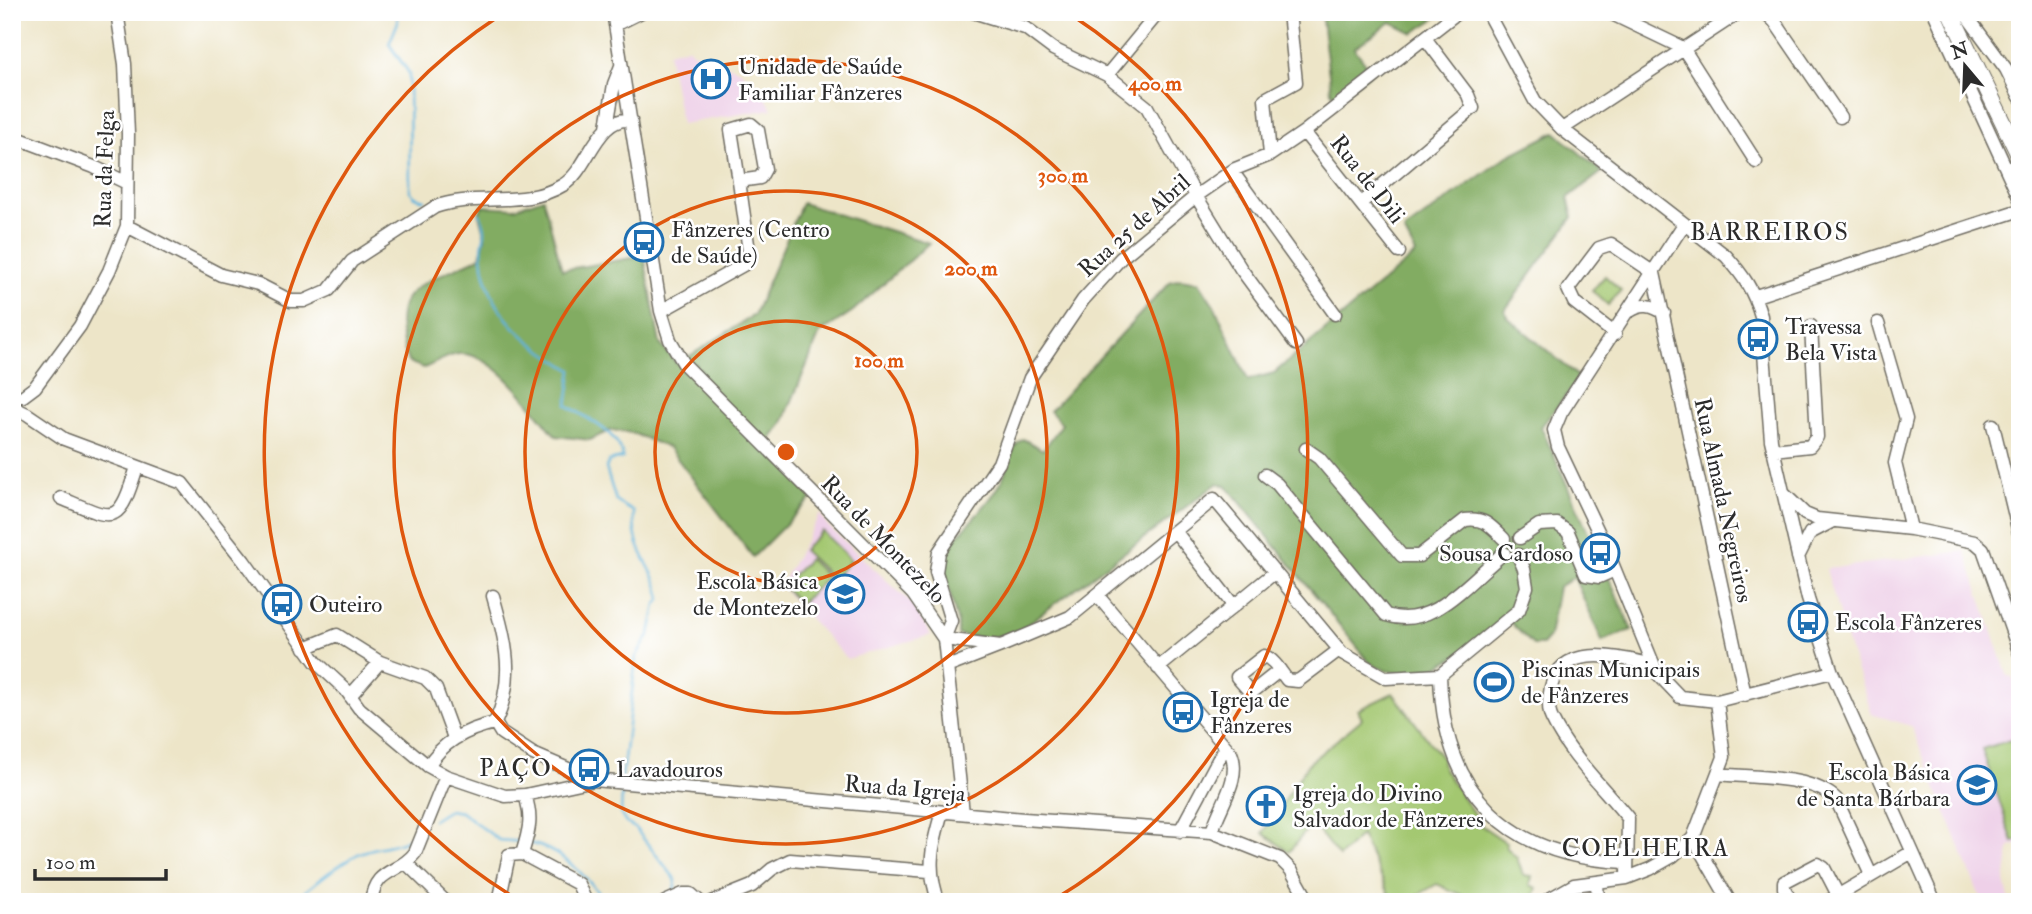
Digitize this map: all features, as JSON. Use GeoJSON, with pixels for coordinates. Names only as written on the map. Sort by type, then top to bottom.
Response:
{"type":"FeatureCollection","features":[{"type":"Feature","properties":{"kind":"main road"},"geometry":{"type":"LineString","coordinates":[[1950,12],[2020,157]]}},
{"type":"Feature","properties":{"kind":"street"},"geometry":{"type":"LineString","coordinates":[[614,19],[640,12]]}},
{"type":"Feature","properties":{"kind":"street"},"geometry":{"type":"LineString","coordinates":[[973,12],[1025,28],[1053,49],[1107,75],[1147,107],[1196,196],[1241,269],[1296,344]]}},
{"type":"Feature","properties":{"kind":"street"},"geometry":{"type":"LineString","coordinates":[[1107,75],[1158,12]]}},
{"type":"Feature","properties":{"kind":"street"},"geometry":{"type":"LineString","coordinates":[[1270,155],[1265,99],[1296,82],[1289,12]]}},
{"type":"Feature","properties":{"kind":"street","name":"Rua 25 de Abril"},"geometry":{"type":"LineString","coordinates":[[944,639],[951,621],[937,580],[939,552],[999,463],[1030,378],[1101,278],[1196,196],[1231,171],[1270,155],[1304,132],[1458,12]]}},
{"type":"Feature","properties":{"kind":"street"},"geometry":{"type":"LineString","coordinates":[[1487,12],[1535,102],[1562,129],[1726,256],[1746,278],[1756,296],[1761,316],[1773,450],[1797,559],[1832,672],[1935,902]]}},
{"type":"Feature","properties":{"kind":"street"},"geometry":{"type":"LineString","coordinates":[[1608,12],[1683,48],[1756,162]]}},
{"type":"Feature","properties":{"kind":"street"},"geometry":{"type":"LineString","coordinates":[[1765,12],[1775,22],[1840,117]]}},
{"type":"Feature","properties":{"kind":"street"},"geometry":{"type":"LineString","coordinates":[[1934,12],[2020,199]]}},
{"type":"Feature","properties":{"kind":"street"},"geometry":{"type":"LineString","coordinates":[[1965,12],[2006,69],[2020,97]]}},
{"type":"Feature","properties":{"kind":"street","name":"Rua da Felga"},"geometry":{"type":"LineString","coordinates":[[21,404],[80,326],[109,271],[127,226],[128,134],[125,64],[116,13]]}},
{"type":"Feature","properties":{"kind":"street"},"geometry":{"type":"LineString","coordinates":[[1562,129],[1738,13]]}},
{"type":"Feature","properties":{"kind":"street","name":"Rua de Montezelo"},"geometry":{"type":"LineString","coordinates":[[614,19],[661,311],[670,340],[684,364],[913,594],[944,639],[963,813]]}},
{"type":"Feature","properties":{"kind":"street"},"geometry":{"type":"LineString","coordinates":[[1361,203],[1472,108],[1468,94],[1425,38]]}},
{"type":"Feature","properties":{"kind":"street"},"geometry":{"type":"LineString","coordinates":[[607,127],[614,84],[622,65]]}},
{"type":"Feature","properties":{"kind":"street"},"geometry":{"type":"LineString","coordinates":[[127,226],[172,252],[221,275],[258,284],[291,301],[304,301],[328,290],[352,261],[435,207],[447,203],[503,201],[537,195],[566,184],[607,127],[618,120],[631,120]]}},
{"type":"Feature","properties":{"kind":"street"},"geometry":{"type":"LineString","coordinates":[[661,311],[745,264],[750,258],[738,181],[731,130],[751,124],[758,130],[765,169],[760,178],[738,181]]}},
{"type":"Feature","properties":{"kind":"street","name":"Rua de Dili"},"geometry":{"type":"LineString","coordinates":[[1304,132],[1399,252]]}},
{"type":"Feature","properties":{"kind":"street"},"geometry":{"type":"LineString","coordinates":[[12,136],[94,167],[127,183]]}},
{"type":"Feature","properties":{"kind":"street"},"geometry":{"type":"LineString","coordinates":[[1231,171],[1335,313]]}},
{"type":"Feature","properties":{"kind":"street"},"geometry":{"type":"LineString","coordinates":[[1756,296],[2020,210]]}},
{"type":"Feature","properties":{"kind":"street"},"geometry":{"type":"LineString","coordinates":[[1684,224],[1615,334],[1561,413],[1554,429],[1558,447],[1615,570],[1654,665],[1668,686],[1680,697],[1717,701],[1832,672]]}},
{"type":"Feature","properties":{"kind":"street"},"geometry":{"type":"LineString","coordinates":[[1615,334],[1574,302],[1570,285],[1605,244],[1618,246],[1654,273]]}},
{"type":"Feature","properties":{"kind":"street","name":"Rua Almada Negreiros"},"geometry":{"type":"LineString","coordinates":[[1654,273],[1745,695]]}},
{"type":"Feature","properties":{"kind":"street"},"geometry":{"type":"LineString","coordinates":[[1629,312],[1641,305],[1651,305],[1664,313]]}},
{"type":"Feature","properties":{"kind":"street"},"geometry":{"type":"LineString","coordinates":[[1878,323],[1906,419],[1895,463],[1911,529]]}},
{"type":"Feature","properties":{"kind":"street"},"geometry":{"type":"LineString","coordinates":[[1773,450],[1811,446],[1818,437],[1811,326]]}},
{"type":"Feature","properties":{"kind":"street"},"geometry":{"type":"LineString","coordinates":[[21,404],[42,426],[64,439],[182,482],[244,561],[306,648],[359,708],[428,766],[446,776],[495,793],[525,795],[594,780]]}},
{"type":"Feature","properties":{"kind":"street"},"geometry":{"type":"LineString","coordinates":[[1993,425],[2020,537]]}},
{"type":"Feature","properties":{"kind":"street"},"geometry":{"type":"LineString","coordinates":[[1306,449],[1319,458],[1402,556],[1419,556],[1465,520],[1474,519],[1489,523],[1504,539]]}},
{"type":"Feature","properties":{"kind":"street"},"geometry":{"type":"LineString","coordinates":[[61,498],[101,515],[116,513],[124,506],[137,467]]}},
{"type":"Feature","properties":{"kind":"street"},"geometry":{"type":"LineString","coordinates":[[1265,475],[1277,484],[1386,615],[1400,620],[1428,615],[1504,553]]}},
{"type":"Feature","properties":{"kind":"street"},"geometry":{"type":"LineString","coordinates":[[1782,492],[1805,514],[1832,522],[1911,529],[1965,538],[1983,549],[2014,616],[2020,654]]}},
{"type":"Feature","properties":{"kind":"street"},"geometry":{"type":"LineString","coordinates":[[947,667],[1070,617],[1214,499],[1339,650],[1363,667],[1386,678],[1440,675],[1519,610],[1527,587],[1518,555]]}},
{"type":"Feature","properties":{"kind":"street"},"geometry":{"type":"LineString","coordinates":[[1805,514],[1810,533]]}},
{"type":"Feature","properties":{"kind":"street"},"geometry":{"type":"LineString","coordinates":[[1797,559],[1810,533],[1832,522]]}},
{"type":"Feature","properties":{"kind":"street"},"geometry":{"type":"LineString","coordinates":[[1520,538],[1539,525],[1557,524],[1568,532],[1586,575],[1599,577],[1615,570]]}},
{"type":"Feature","properties":{"kind":"street"},"geometry":{"type":"LineString","coordinates":[[1175,531],[1233,605]]}},
{"type":"Feature","properties":{"kind":"street"},"geometry":{"type":"LineString","coordinates":[[1514,535],[1520,538],[1523,546],[1518,555],[1511,557],[1504,553],[1501,544],[1504,539],[1514,535]]}},
{"type":"Feature","properties":{"kind":"street"},"geometry":{"type":"LineString","coordinates":[[1158,668],[1274,573]]}},
{"type":"Feature","properties":{"kind":"street"},"geometry":{"type":"LineString","coordinates":[[428,766],[435,754],[454,738],[495,723],[503,707],[508,664],[507,645],[493,596]]}},
{"type":"Feature","properties":{"kind":"street"},"geometry":{"type":"LineString","coordinates":[[1097,596],[1225,747],[1235,768],[1212,832]]}},
{"type":"Feature","properties":{"kind":"street"},"geometry":{"type":"LineString","coordinates":[[2020,599],[2020,606]]}},
{"type":"Feature","properties":{"kind":"street"},"geometry":{"type":"LineString","coordinates":[[306,648],[337,635],[380,662],[425,678],[436,689],[454,738]]}},
{"type":"Feature","properties":{"kind":"street"},"geometry":{"type":"LineString","coordinates":[[944,639],[1001,646]]}},
{"type":"Feature","properties":{"kind":"street"},"geometry":{"type":"LineString","coordinates":[[1280,670],[1287,680],[1298,681],[1339,650]]}},
{"type":"Feature","properties":{"kind":"street"},"geometry":{"type":"LineString","coordinates":[[1627,878],[1628,818],[1564,739],[1550,717],[1549,696],[1553,678],[1565,663],[1583,656],[1614,657],[1654,665]]}},
{"type":"Feature","properties":{"kind":"street"},"geometry":{"type":"LineString","coordinates":[[350,696],[380,662]]}},
{"type":"Feature","properties":{"kind":"street"},"geometry":{"type":"LineString","coordinates":[[1440,675],[1441,701],[1454,755],[1470,787],[1489,811],[1517,834],[1549,850],[1588,860],[1626,862]]}},
{"type":"Feature","properties":{"kind":"street"},"geometry":{"type":"LineString","coordinates":[[1544,902],[1564,889],[1627,878],[1673,856],[1693,838],[1724,757],[1717,701]]}},
{"type":"Feature","properties":{"kind":"street"},"geometry":{"type":"LineString","coordinates":[[495,723],[501,733],[559,768],[585,774],[594,780]]}},
{"type":"Feature","properties":{"kind":"street"},"geometry":{"type":"LineString","coordinates":[[1180,831],[1225,747]]}},
{"type":"Feature","properties":{"kind":"street"},"geometry":{"type":"LineString","coordinates":[[559,768],[562,787]]}},
{"type":"Feature","properties":{"kind":"street"},"geometry":{"type":"LineString","coordinates":[[1719,774],[1806,783],[1828,791],[1836,799],[1871,875]]}},
{"type":"Feature","properties":{"kind":"street"},"geometry":{"type":"LineString","coordinates":[[371,902],[372,890],[380,877],[407,864],[421,840],[446,776]]}},
{"type":"Feature","properties":{"kind":"street","name":"Rua da Igreja"},"geometry":{"type":"LineString","coordinates":[[594,780],[942,812],[1212,832],[1280,859],[1291,870],[1309,902]]}},
{"type":"Feature","properties":{"kind":"street"},"geometry":{"type":"LineString","coordinates":[[499,902],[509,855],[526,843],[532,816],[525,795]]}},
{"type":"Feature","properties":{"kind":"street"},"geometry":{"type":"LineString","coordinates":[[939,902],[929,871],[931,848],[942,812]]}},
{"type":"Feature","properties":{"kind":"street"},"geometry":{"type":"LineString","coordinates":[[1693,838],[1730,902]]}},
{"type":"Feature","properties":{"kind":"street"},"geometry":{"type":"LineString","coordinates":[[526,843],[578,884],[585,899]]}},
{"type":"Feature","properties":{"kind":"street"},"geometry":{"type":"LineString","coordinates":[[1791,902],[1784,882],[1818,864],[1824,868],[1832,898],[1912,852]]}},
{"type":"Feature","properties":{"kind":"street"},"geometry":{"type":"LineString","coordinates":[[712,902],[752,886],[790,860],[929,871]]}},
{"type":"Feature","properties":{"kind":"street"},"geometry":{"type":"LineString","coordinates":[[407,864],[446,902]]}},
{"type":"Feature","properties":{"kind":"street"},"geometry":{"type":"LineString","coordinates":[[1597,882],[1598,902]]}},
{"type":"Feature","properties":{"kind":"street"},"geometry":{"type":"LineString","coordinates":[[666,902],[683,894],[691,894],[700,902]]}},
{"type":"Feature","properties":{"kind":"shaded area","name":"Unidade de Saúde Familiar Fânzeres"},"geometry":{"type":"Polygon","coordinates":[[[688,47],[692,52],[738,69],[761,89],[772,109],[681,124],[668,52],[688,47]]]}},
{"type":"Feature","properties":{"kind":"shaded area","name":"Escola Básica de Montezelo"},"geometry":{"type":"Polygon","coordinates":[[[820,514],[827,525],[910,602],[931,635],[847,659],[780,586],[820,514]]]}},
{"type":"Feature","properties":{"kind":"shaded area","name":"Escola Básica de Santa Bárbara"},"geometry":{"type":"Polygon","coordinates":[[[1965,551],[2008,677],[2012,676],[2020,700],[2020,844],[2010,847],[2005,882],[2010,902],[1982,902],[1911,726],[1872,714],[1826,569],[1965,551]]]}},
{"type":"Feature","properties":{"kind":"green space"},"geometry":{"type":"Polygon","coordinates":[[[1321,12],[1445,12],[1413,33],[1391,22],[1354,48],[1372,72],[1336,98],[1331,91],[1321,12]]]}},
{"type":"Feature","properties":{"kind":"green space"},"geometry":{"type":"Polygon","coordinates":[[[1555,132],[1602,172],[1568,198],[1573,217],[1505,310],[1507,317],[1580,378],[1541,427],[1632,630],[1602,641],[1574,577],[1558,587],[1549,637],[1542,645],[1533,645],[1506,618],[1442,664],[1425,671],[1389,671],[1370,663],[1227,486],[1218,483],[1021,629],[990,637],[958,635],[958,624],[941,560],[947,550],[999,486],[1011,454],[1018,444],[1023,439],[1043,450],[1062,424],[1050,411],[1170,282],[1180,279],[1199,282],[1215,307],[1248,380],[1274,373],[1416,254],[1404,231],[1506,157],[1555,132]]]}},
{"type":"Feature","properties":{"kind":"green space"},"geometry":{"type":"Polygon","coordinates":[[[543,198],[562,270],[644,256],[660,344],[677,364],[754,315],[802,203],[929,243],[853,311],[820,333],[782,425],[767,444],[819,491],[753,557],[669,448],[632,433],[611,430],[590,440],[556,436],[500,372],[473,356],[459,354],[424,368],[408,362],[401,337],[400,317],[404,303],[412,292],[425,283],[480,257],[485,238],[479,214],[482,206],[515,208],[543,198]]]}},
{"type":"Feature","properties":{"kind":"green space"},"geometry":{"type":"Polygon","coordinates":[[[1605,276],[1621,290],[1608,305],[1592,291],[1605,276]]]}},
{"type":"Feature","properties":{"kind":"green space"},"geometry":{"type":"Polygon","coordinates":[[[822,531],[851,560],[833,579],[803,550],[822,531]]]}},
{"type":"Feature","properties":{"kind":"green space"},"geometry":{"type":"Polygon","coordinates":[[[809,559],[827,577],[800,604],[782,586],[809,559]]]}},
{"type":"Feature","properties":{"kind":"green space"},"geometry":{"type":"Polygon","coordinates":[[[1393,693],[1442,759],[1443,768],[1482,826],[1507,843],[1506,847],[1517,858],[1523,875],[1532,876],[1530,885],[1537,888],[1533,899],[1528,902],[1478,902],[1437,884],[1405,902],[1393,902],[1361,835],[1339,857],[1312,823],[1289,852],[1263,833],[1308,764],[1362,719],[1358,710],[1393,693]]]}},
{"type":"Feature","properties":{"kind":"green space"},"geometry":{"type":"Polygon","coordinates":[[[2020,737],[2020,840],[2013,842],[1982,749],[2020,737]]]}},
{"type":"Feature","properties":{"kind":"waterway"},"geometry":{"type":"LineString","coordinates":[[397,12],[398,22],[389,44],[409,73],[410,191],[415,197],[425,200]]}},
{"type":"Feature","properties":{"kind":"waterway"},"geometry":{"type":"LineString","coordinates":[[480,214],[485,232],[482,249],[485,276],[501,310],[539,349],[572,370],[567,405],[609,433],[620,449],[623,458],[609,461],[606,468],[616,501],[634,512],[634,527],[640,549],[658,587],[661,599],[656,605],[650,634],[636,657],[622,777]]}},
{"type":"Feature","properties":{"kind":"waterway"},"geometry":{"type":"LineString","coordinates":[[622,793],[621,815],[626,823],[635,828],[676,880],[674,891],[667,895]]}},
{"type":"Feature","properties":{"kind":"waterway"},"geometry":{"type":"LineString","coordinates":[[433,820],[449,810],[461,812],[499,840],[523,842]]}},
{"type":"Feature","properties":{"kind":"waterway"},"geometry":{"type":"LineString","coordinates":[[292,902],[332,870],[358,854],[404,841],[418,832]]}},
{"type":"Feature","properties":{"kind":"waterway"},"geometry":{"type":"LineString","coordinates":[[529,843],[541,846],[572,865],[605,902]]}},
{"type":"Feature","properties":{"kind":"waterway"},"geometry":{"type":"LineString","coordinates":[[649,902],[662,898]]}},
{"type":"Feature","properties":{"kind":"place","name":"Unidade de Saúde Familiar Fânzeres"},"geometry":{"type":"Point","coordinates":[711,79]}},
{"type":"Feature","properties":{"kind":"place","name":"Fânzeres (Centro de Saúde)"},"geometry":{"type":"Point","coordinates":[644,242]}},
{"type":"Feature","properties":{"kind":"place","name":"Travessa Bela Vista"},"geometry":{"type":"Point","coordinates":[1758,339]}},
{"type":"Feature","properties":{"kind":"place","name":"Sousa Cardoso"},"geometry":{"type":"Point","coordinates":[1600,553]}},
{"type":"Feature","properties":{"kind":"place","name":"Escola Básica de Montezelo"},"geometry":{"type":"Point","coordinates":[845,594]}},
{"type":"Feature","properties":{"kind":"place","name":"Outeiro"},"geometry":{"type":"Point","coordinates":[282,604]}},
{"type":"Feature","properties":{"kind":"place","name":"Escola Fânzeres"},"geometry":{"type":"Point","coordinates":[1808,622]}},
{"type":"Feature","properties":{"kind":"place","name":"Piscinas Municipais de Fânzeres"},"geometry":{"type":"Point","coordinates":[1494,682]}},
{"type":"Feature","properties":{"kind":"place","name":"Igreja de Fânzeres"},"geometry":{"type":"Point","coordinates":[1183,712]}},
{"type":"Feature","properties":{"kind":"place","name":"Lavadouros"},"geometry":{"type":"Point","coordinates":[589,769]}},
{"type":"Feature","properties":{"kind":"place","name":"Escola Básica de Santa Bárbara"},"geometry":{"type":"Point","coordinates":[1977,785]}},
{"type":"Feature","properties":{"kind":"place","name":"Igreja do Divino Salvador de Fânzeres"},"geometry":{"type":"Point","coordinates":[1266,806]}},
{"type":"Feature","properties":{"kind":"district","name":"BARREIROS"},"geometry":{"type":"Point","coordinates":[1770,232]}},
{"type":"Feature","properties":{"kind":"district","name":"PAÇO"},"geometry":{"type":"Point","coordinates":[516,768]}},
{"type":"Feature","properties":{"kind":"district","name":"COELHEIRA"},"geometry":{"type":"Point","coordinates":[1646,848]}}]}
